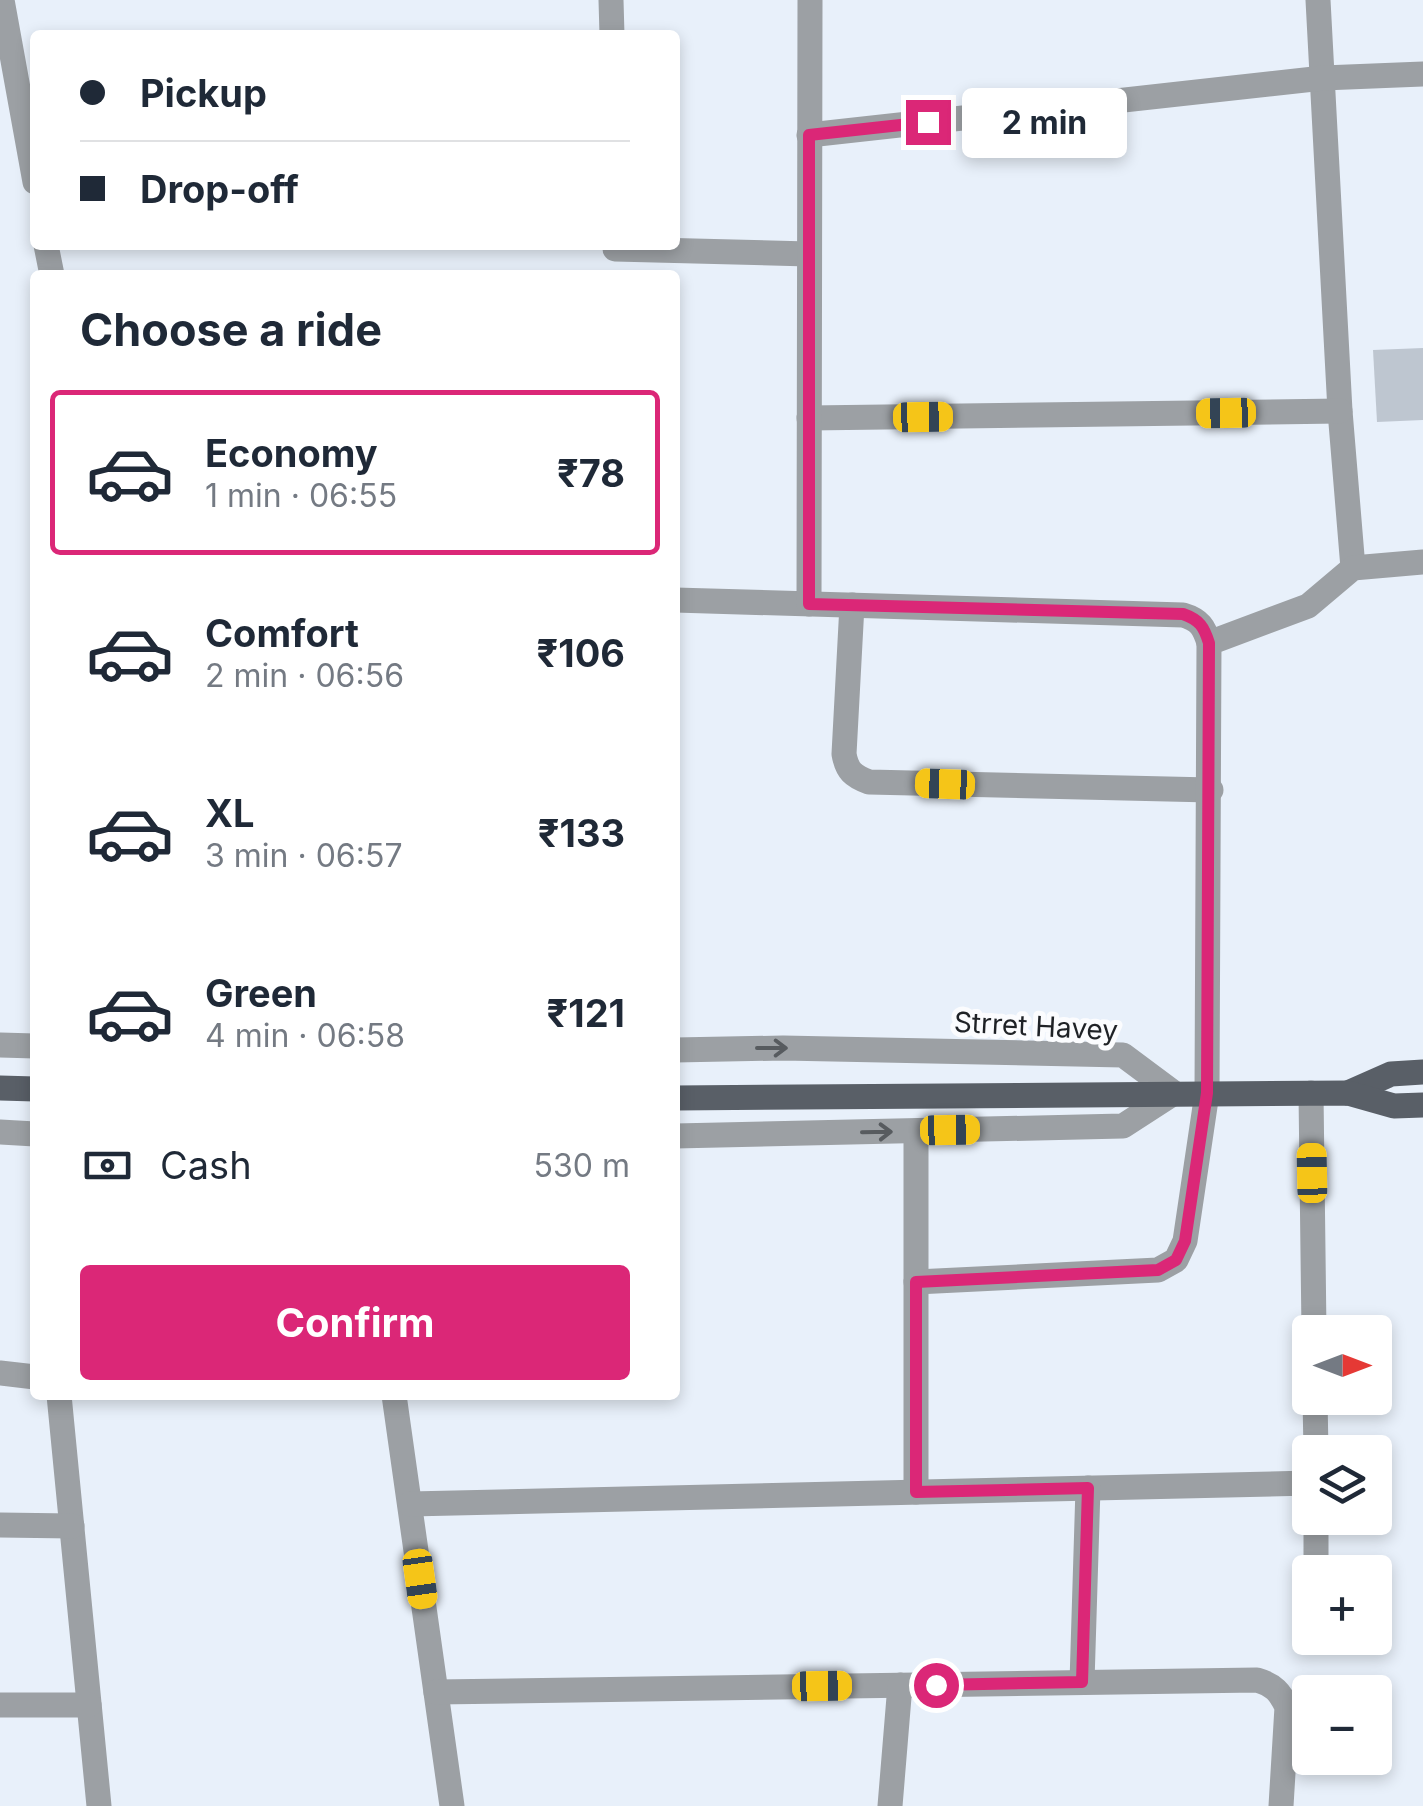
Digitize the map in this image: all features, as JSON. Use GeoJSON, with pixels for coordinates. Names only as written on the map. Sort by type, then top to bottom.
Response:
{"type":"FeatureCollection","features":[{"type":"Feature","properties":{"kind":"main road"},"geometry":{"type":"LineString","coordinates":[[1348,1093],[1391,1074],[1423,1072]]}},
{"type":"Feature","properties":{"kind":"main road"},"geometry":{"type":"LineString","coordinates":[[0,1088],[30,1089]]}},
{"type":"Feature","properties":{"kind":"main road"},"geometry":{"type":"LineString","coordinates":[[680,1098],[1348,1093],[1394,1106],[1423,1105]]}},
{"type":"Feature","properties":{"kind":"street"},"geometry":{"type":"LineString","coordinates":[[611,0],[612,30]]}},
{"type":"Feature","properties":{"kind":"street"},"geometry":{"type":"LineString","coordinates":[[809,604],[810,0]]}},
{"type":"Feature","properties":{"kind":"street"},"geometry":{"type":"LineString","coordinates":[[1318,0],[1340,411],[1353,568]]}},
{"type":"Feature","properties":{"kind":"street"},"geometry":{"type":"LineString","coordinates":[[1,3],[28,99]]}},
{"type":"Feature","properties":{"kind":"street"},"geometry":{"type":"LineString","coordinates":[[809,135],[1322,78],[1423,74]]}},
{"type":"Feature","properties":{"kind":"street"},"geometry":{"type":"LineString","coordinates":[[615,256],[809,254]]}},
{"type":"Feature","properties":{"kind":"street"},"geometry":{"type":"LineString","coordinates":[[809,418],[1340,411]]}},
{"type":"Feature","properties":{"kind":"street"},"geometry":{"type":"LineString","coordinates":[[1209,643],[1308,606],[1353,568],[1423,562]]}},
{"type":"Feature","properties":{"kind":"street"},"geometry":{"type":"LineString","coordinates":[[680,600],[1183,614],[1204,627],[1209,643],[1210,790],[1207,1093],[1185,1241],[1176,1260],[1158,1270],[916,1282]]}},
{"type":"Feature","properties":{"kind":"street"},"geometry":{"type":"LineString","coordinates":[[852,605],[844,754],[846,768],[854,777],[869,782],[1210,790]]}},
{"type":"Feature","properties":{"kind":"street"},"geometry":{"type":"LineString","coordinates":[[0,1046],[30,1046]]}},
{"type":"Feature","properties":{"kind":"street","name":"Strret Havey"},"geometry":{"type":"LineString","coordinates":[[680,1050],[783,1048],[1123,1055],[1174,1093]]}},
{"type":"Feature","properties":{"kind":"street"},"geometry":{"type":"LineString","coordinates":[[680,1136],[1123,1126],[1174,1093]]}},
{"type":"Feature","properties":{"kind":"street"},"geometry":{"type":"LineString","coordinates":[[1311,1093],[1314,1315]]}},
{"type":"Feature","properties":{"kind":"street"},"geometry":{"type":"LineString","coordinates":[[0,1132],[30,1134]]}},
{"type":"Feature","properties":{"kind":"street"},"geometry":{"type":"LineString","coordinates":[[916,1132],[916,1492]]}},
{"type":"Feature","properties":{"kind":"street"},"geometry":{"type":"LineString","coordinates":[[0,1373],[30,1376]]}},
{"type":"Feature","properties":{"kind":"street"},"geometry":{"type":"LineString","coordinates":[[59,1400],[99,1806]]}},
{"type":"Feature","properties":{"kind":"street"},"geometry":{"type":"LineString","coordinates":[[395,1400],[452,1806]]}},
{"type":"Feature","properties":{"kind":"street"},"geometry":{"type":"LineString","coordinates":[[410,1504],[1292,1483]]}},
{"type":"Feature","properties":{"kind":"street"},"geometry":{"type":"LineString","coordinates":[[1082,1682],[1088,1488]]}},
{"type":"Feature","properties":{"kind":"street"},"geometry":{"type":"LineString","coordinates":[[0,1525],[72,1526]]}},
{"type":"Feature","properties":{"kind":"street"},"geometry":{"type":"LineString","coordinates":[[436,1692],[1257,1680],[1280,1692],[1287,1708],[1281,1806]]}},
{"type":"Feature","properties":{"kind":"street"},"geometry":{"type":"LineString","coordinates":[[890,1806],[900,1686]]}},
{"type":"Feature","properties":{"kind":"street"},"geometry":{"type":"LineString","coordinates":[[0,1705],[89,1706]]}},
{"type":"Feature","properties":{"kind":"building"},"geometry":{"type":"Polygon","coordinates":[[[1423,348],[1423,420],[1377,422],[1373,350],[1423,348]]]}},
{"type":"Feature","properties":{"kind":"route"},"geometry":{"type":"LineString","coordinates":[[928,122],[809,135],[809,604],[1183,614],[1194,618],[1204,627],[1209,643],[1210,790],[1207,1093],[1185,1241],[1176,1260],[1158,1270],[916,1282],[916,1492],[1088,1488],[1082,1682],[936,1685]]}}]}
